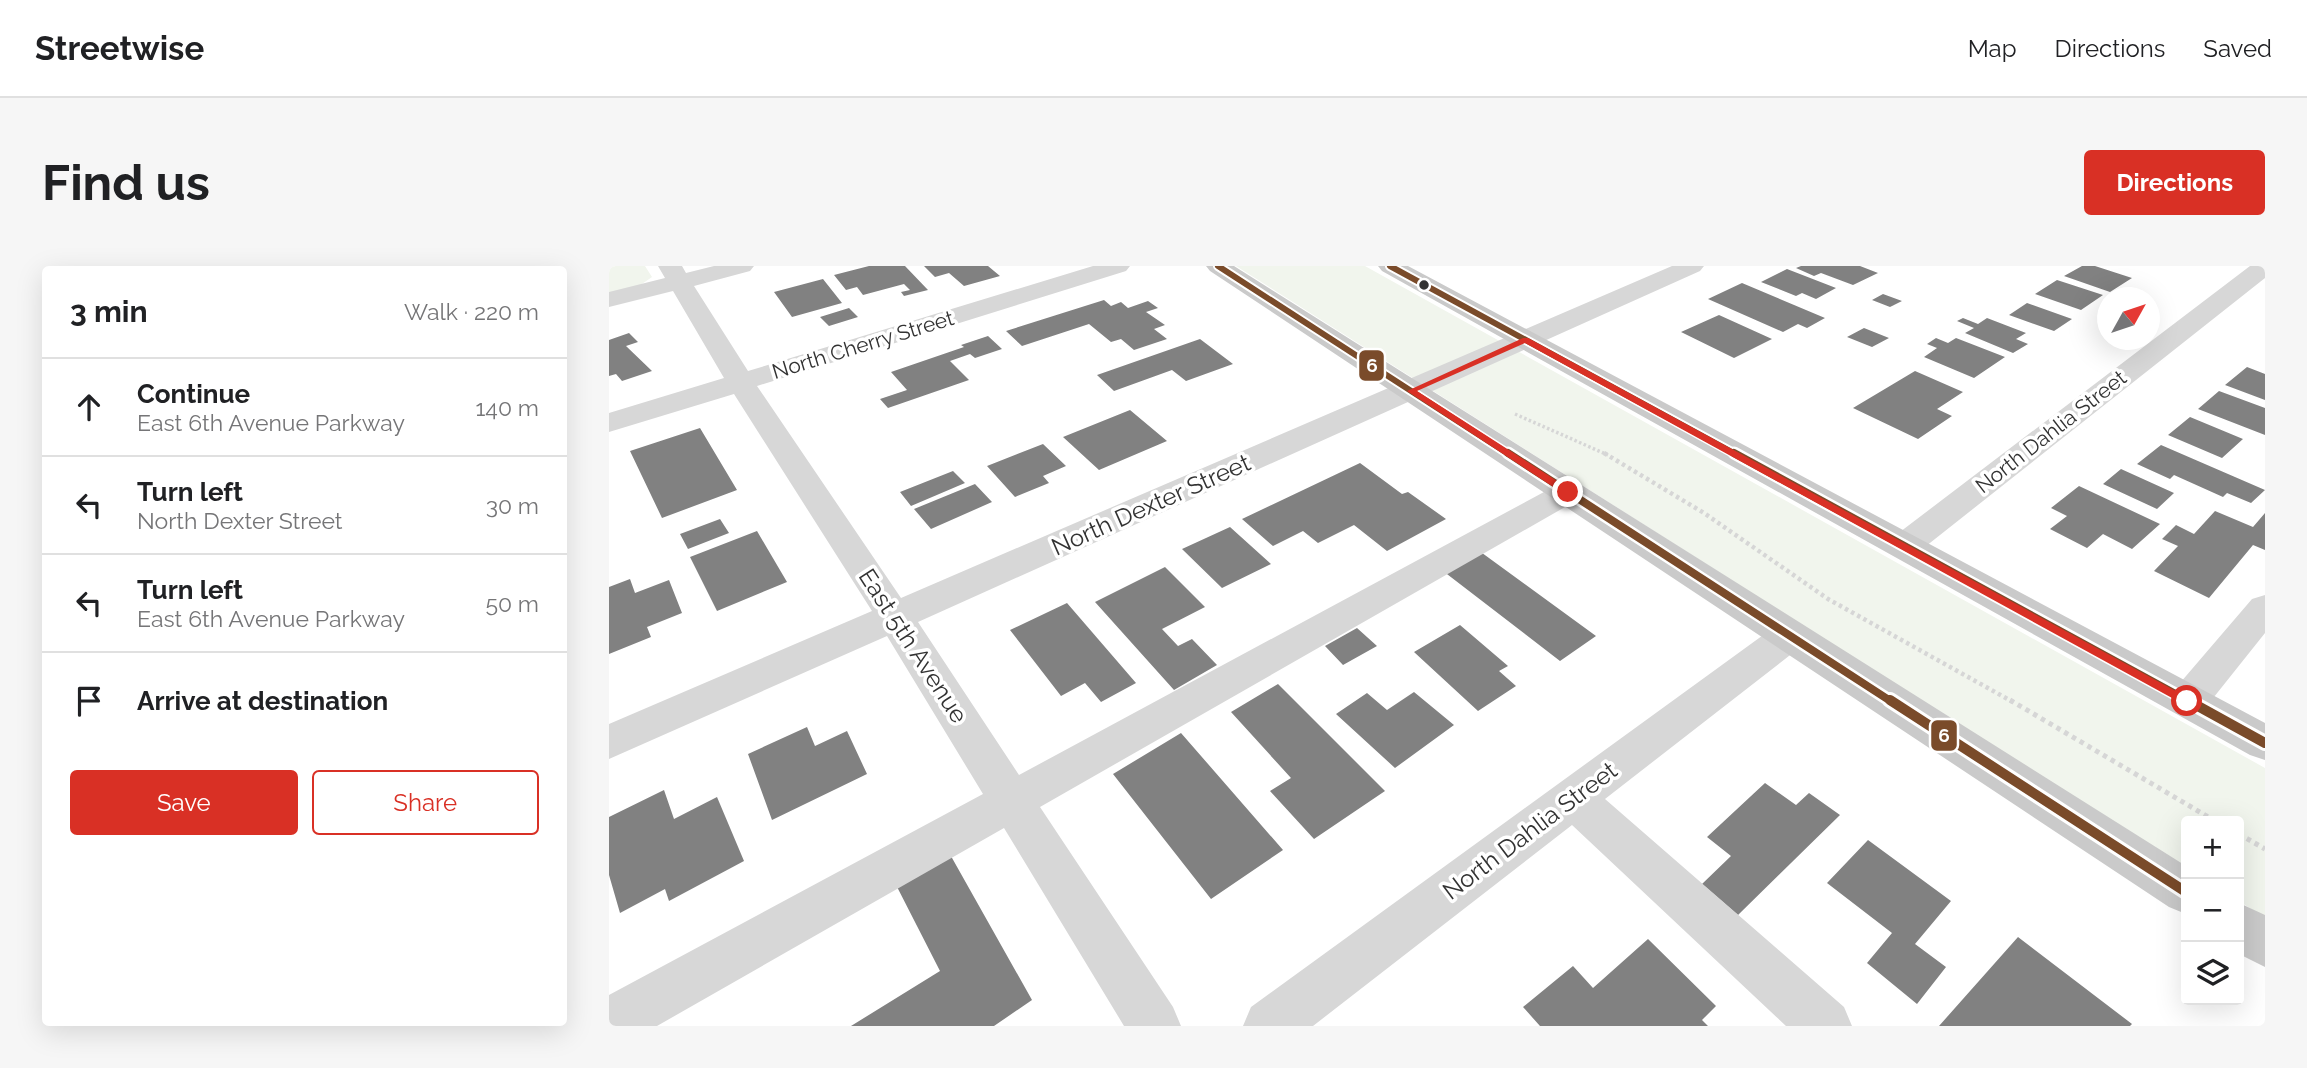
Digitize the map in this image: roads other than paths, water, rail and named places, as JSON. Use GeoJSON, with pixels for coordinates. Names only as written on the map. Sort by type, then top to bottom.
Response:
{"type":"FeatureCollection","features":[{"type":"Feature","properties":{"kind":"main road"},"geometry":{"type":"LineString","coordinates":[[1218,266],[2181,889]]}},
{"type":"Feature","properties":{"kind":"main road"},"geometry":{"type":"LineString","coordinates":[[1390,266],[2265,743]]}},
{"type":"Feature","properties":{"kind":"main road"},"geometry":{"type":"LineString","coordinates":[[2244,929],[2265,943]]}},
{"type":"Feature","properties":{"kind":"street"},"geometry":{"type":"LineString","coordinates":[[609,300],[675,274],[743,266]]}},
{"type":"Feature","properties":{"kind":"street","name":"North Cherry Street"},"geometry":{"type":"LineString","coordinates":[[609,423],[1118,266]]}},
{"type":"Feature","properties":{"kind":"street","name":"North Dexter Street"},"geometry":{"type":"LineString","coordinates":[[609,742],[1692,266]]}},
{"type":"Feature","properties":{"kind":"street","name":"North Dahlia Street"},"geometry":{"type":"LineString","coordinates":[[1904,546],[2265,266]]}},
{"type":"Feature","properties":{"kind":"street","name":"East 5th Avenue"},"geometry":{"type":"LineString","coordinates":[[675,274],[741,383],[895,617],[1154,1026]]}},
{"type":"Feature","properties":{"kind":"street"},"geometry":{"type":"LineString","coordinates":[[609,1024],[1568,492]]}},
{"type":"Feature","properties":{"kind":"street"},"geometry":{"type":"LineString","coordinates":[[2187,701],[2265,608]]}},
{"type":"Feature","properties":{"kind":"street","name":"North Dahlia Street"},"geometry":{"type":"LineString","coordinates":[[1269,1026],[1790,635]]}},
{"type":"Feature","properties":{"kind":"street"},"geometry":{"type":"LineString","coordinates":[[1573,798],[1825,1026]]}}]}
